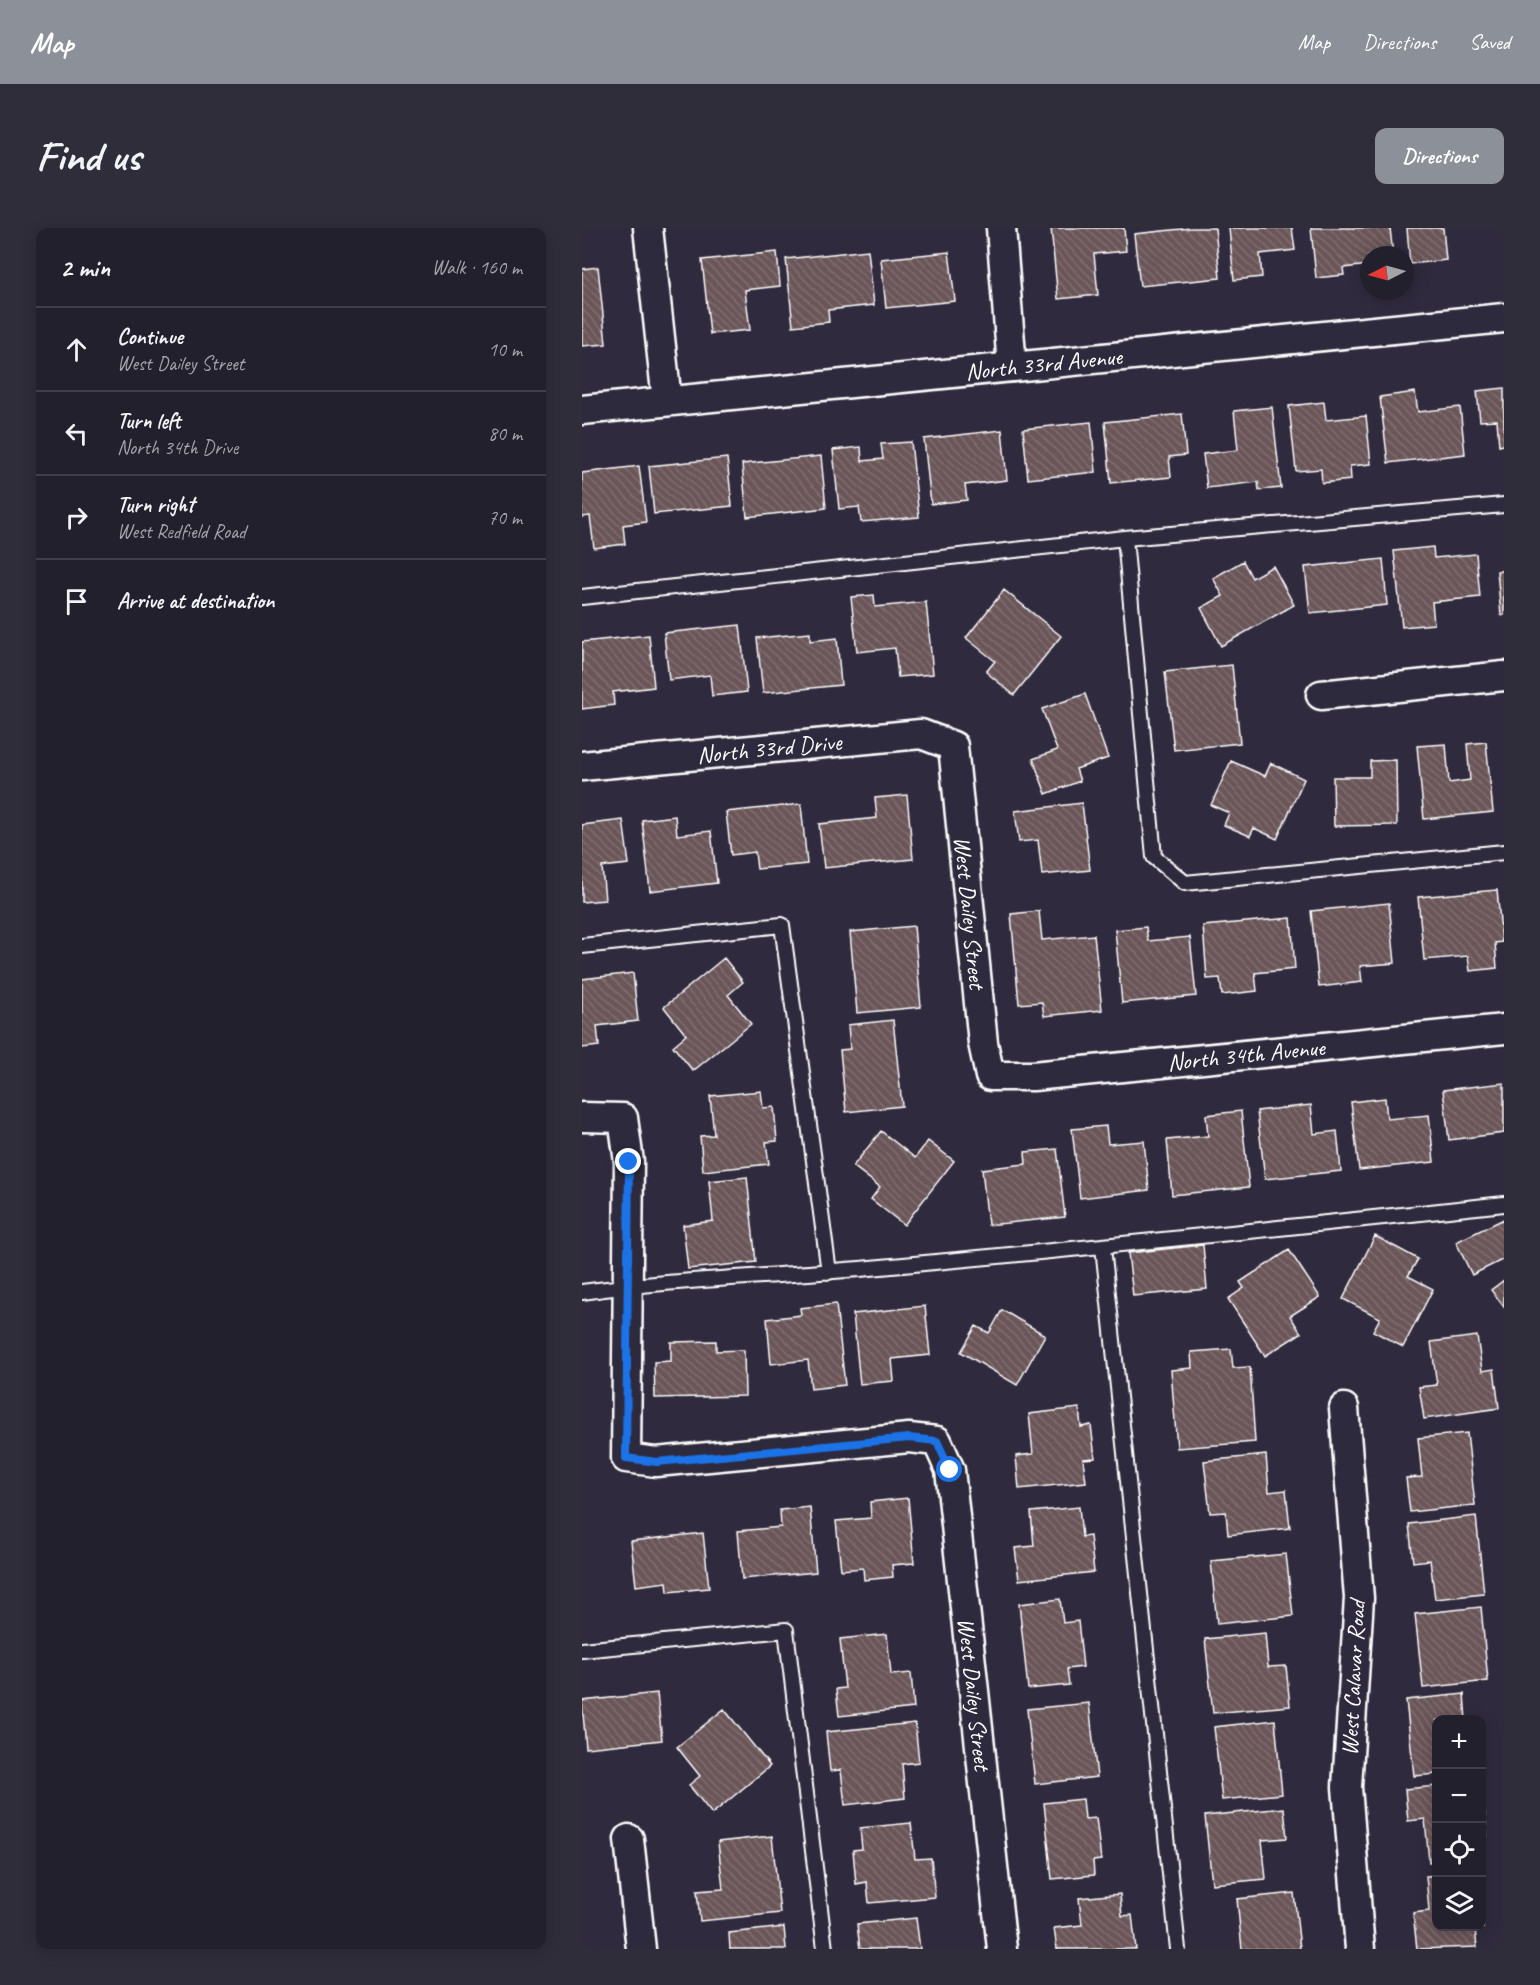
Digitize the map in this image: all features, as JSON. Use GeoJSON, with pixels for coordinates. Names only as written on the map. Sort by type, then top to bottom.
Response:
{"type":"FeatureCollection","features":[{"type":"Feature","properties":{"kind":"street"},"geometry":{"type":"LineString","coordinates":[[648,228],[668,400]]}},
{"type":"Feature","properties":{"kind":"street"},"geometry":{"type":"LineString","coordinates":[[1001,228],[1012,367]]}},
{"type":"Feature","properties":{"kind":"street","name":"North 33rd Avenue"},"geometry":{"type":"LineString","coordinates":[[582,410],[1504,318]]}},
{"type":"Feature","properties":{"kind":"street"},"geometry":{"type":"LineString","coordinates":[[1321,694],[1504,676]]}},
{"type":"Feature","properties":{"kind":"street","name":"North 33rd Drive"},"geometry":{"type":"LineString","coordinates":[[582,766],[921,734],[953,746]]}},
{"type":"Feature","properties":{"kind":"street","name":"West Dailey Street"},"geometry":{"type":"LineString","coordinates":[[953,746],[983,1043],[990,1076]]}},
{"type":"Feature","properties":{"kind":"street","name":"North 34th Avenue"},"geometry":{"type":"LineString","coordinates":[[990,1076],[1033,1076],[1504,1029]]}},
{"type":"Feature","properties":{"kind":"street"},"geometry":{"type":"LineString","coordinates":[[582,1117],[622,1118],[629,1162],[629,1286]]}},
{"type":"Feature","properties":{"kind":"street","name":"West Dailey Street"},"geometry":{"type":"LineString","coordinates":[[629,1286],[626,1458],[657,1462],[909,1438],[937,1441],[950,1470],[1002,1949]]}},
{"type":"Feature","properties":{"kind":"street","name":"West Calavar Road"},"geometry":{"type":"LineString","coordinates":[[1344,1408],[1359,1598],[1347,1787],[1360,1949]]}},
{"type":"Feature","properties":{"kind":"street"},"geometry":{"type":"LineString","coordinates":[[629,1839],[641,1949]]}},
{"type":"Feature","properties":{"kind":"lane"},"geometry":{"type":"LineString","coordinates":[[582,597],[1125,538],[1504,505]]}},
{"type":"Feature","properties":{"kind":"lane"},"geometry":{"type":"LineString","coordinates":[[1125,538],[1154,857],[1185,882],[1504,852]]}},
{"type":"Feature","properties":{"kind":"lane"},"geometry":{"type":"LineString","coordinates":[[582,946],[782,925],[829,1272]]}},
{"type":"Feature","properties":{"kind":"lane"},"geometry":{"type":"LineString","coordinates":[[582,1292],[629,1286],[829,1272],[1103,1247],[1504,1204]]}},
{"type":"Feature","properties":{"kind":"lane"},"geometry":{"type":"LineString","coordinates":[[1103,1247],[1178,1949]]}},
{"type":"Feature","properties":{"kind":"lane"},"geometry":{"type":"LineString","coordinates":[[582,1650],[786,1630],[825,1949]]}},
{"type":"Feature","properties":{"kind":"building"},"geometry":{"type":"Polygon","coordinates":[[[1051,228],[1124,228],[1126,251],[1094,254],[1098,295],[1058,299],[1051,228]]]}},
{"type":"Feature","properties":{"kind":"building"},"geometry":{"type":"Polygon","coordinates":[[[1215,228],[1220,278],[1140,286],[1134,234],[1215,228]]]}},
{"type":"Feature","properties":{"kind":"building"},"geometry":{"type":"Polygon","coordinates":[[[1229,228],[1292,228],[1295,250],[1260,254],[1262,277],[1234,280],[1229,228]]]}},
{"type":"Feature","properties":{"kind":"building"},"geometry":{"type":"Polygon","coordinates":[[[1311,228],[1390,228],[1392,246],[1360,246],[1360,266],[1343,268],[1344,275],[1316,278],[1311,228]]]}},
{"type":"Feature","properties":{"kind":"building"},"geometry":{"type":"Polygon","coordinates":[[[1407,228],[1443,228],[1446,260],[1414,264],[1414,246],[1408,246],[1407,228]]]}},
{"type":"Feature","properties":{"kind":"building"},"geometry":{"type":"Polygon","coordinates":[[[868,250],[874,305],[828,310],[829,322],[793,326],[786,259],[868,250]]]}},
{"type":"Feature","properties":{"kind":"building"},"geometry":{"type":"Polygon","coordinates":[[[777,252],[780,286],[745,290],[750,330],[710,334],[702,260],[777,252]]]}},
{"type":"Feature","properties":{"kind":"building"},"geometry":{"type":"Polygon","coordinates":[[[949,252],[955,301],[886,308],[881,259],[949,252]]]}},
{"type":"Feature","properties":{"kind":"building"},"geometry":{"type":"Polygon","coordinates":[[[598,267],[606,344],[582,346],[582,269],[598,267]]]}},
{"type":"Feature","properties":{"kind":"building"},"geometry":{"type":"Polygon","coordinates":[[[1504,388],[1504,445],[1499,446],[1497,420],[1480,421],[1477,391],[1504,388]]]}},
{"type":"Feature","properties":{"kind":"building"},"geometry":{"type":"Polygon","coordinates":[[[1415,392],[1418,412],[1460,407],[1465,454],[1388,463],[1380,397],[1415,392]]]}},
{"type":"Feature","properties":{"kind":"building"},"geometry":{"type":"Polygon","coordinates":[[[1324,402],[1326,420],[1366,416],[1371,464],[1350,466],[1351,480],[1322,483],[1321,469],[1296,471],[1289,406],[1324,402]]]}},
{"type":"Feature","properties":{"kind":"building"},"geometry":{"type":"Polygon","coordinates":[[[1272,407],[1281,488],[1259,490],[1258,482],[1207,488],[1203,454],[1238,450],[1234,411],[1272,407]]]}},
{"type":"Feature","properties":{"kind":"building"},"geometry":{"type":"Polygon","coordinates":[[[1182,414],[1186,455],[1169,457],[1171,477],[1111,483],[1105,422],[1182,414]]]}},
{"type":"Feature","properties":{"kind":"building"},"geometry":{"type":"Polygon","coordinates":[[[1091,422],[1096,472],[1028,479],[1023,429],[1091,422]]]}},
{"type":"Feature","properties":{"kind":"building"},"geometry":{"type":"Polygon","coordinates":[[[1002,430],[1007,480],[965,485],[967,500],[931,504],[924,439],[1002,430]]]}},
{"type":"Feature","properties":{"kind":"building"},"geometry":{"type":"Polygon","coordinates":[[[911,442],[919,517],[861,522],[859,507],[839,509],[833,450],[861,447],[862,461],[883,459],[881,444],[911,442]]]}},
{"type":"Feature","properties":{"kind":"building"},"geometry":{"type":"Polygon","coordinates":[[[821,456],[826,508],[747,517],[742,464],[821,456]]]}},
{"type":"Feature","properties":{"kind":"building"},"geometry":{"type":"Polygon","coordinates":[[[727,458],[732,506],[654,514],[649,466],[727,458]]]}},
{"type":"Feature","properties":{"kind":"building"},"geometry":{"type":"Polygon","coordinates":[[[639,466],[646,522],[623,525],[625,544],[594,548],[590,516],[582,517],[582,473],[639,466]]]}},
{"type":"Feature","properties":{"kind":"building"},"geometry":{"type":"Polygon","coordinates":[[[1433,547],[1434,558],[1476,554],[1480,597],[1432,602],[1434,624],[1402,627],[1394,551],[1433,547]]]}},
{"type":"Feature","properties":{"kind":"building"},"geometry":{"type":"Polygon","coordinates":[[[1383,559],[1387,605],[1310,613],[1305,567],[1383,559]]]}},
{"type":"Feature","properties":{"kind":"building"},"geometry":{"type":"Polygon","coordinates":[[[1243,561],[1252,578],[1273,566],[1294,605],[1221,646],[1201,608],[1223,596],[1213,578],[1243,561]]]}},
{"type":"Feature","properties":{"kind":"building"},"geometry":{"type":"Polygon","coordinates":[[[1497,571],[1504,571],[1504,615],[1501,615],[1497,571]]]}},
{"type":"Feature","properties":{"kind":"building"},"geometry":{"type":"Polygon","coordinates":[[[1004,590],[1061,636],[1014,695],[986,672],[995,661],[966,638],[1004,590]]]}},
{"type":"Feature","properties":{"kind":"building"},"geometry":{"type":"Polygon","coordinates":[[[874,595],[875,607],[926,602],[933,674],[898,677],[895,648],[857,652],[851,597],[874,595]]]}},
{"type":"Feature","properties":{"kind":"building"},"geometry":{"type":"Polygon","coordinates":[[[740,625],[747,692],[712,696],[710,675],[669,680],[664,633],[740,625]]]}},
{"type":"Feature","properties":{"kind":"building"},"geometry":{"type":"Polygon","coordinates":[[[810,633],[810,641],[837,638],[841,685],[763,693],[757,638],[810,633]]]}},
{"type":"Feature","properties":{"kind":"building"},"geometry":{"type":"Polygon","coordinates":[[[649,635],[654,687],[613,692],[614,705],[582,709],[582,642],[649,635]]]}},
{"type":"Feature","properties":{"kind":"building"},"geometry":{"type":"Polygon","coordinates":[[[1232,665],[1240,743],[1174,750],[1165,672],[1232,665]]]}},
{"type":"Feature","properties":{"kind":"building"},"geometry":{"type":"Polygon","coordinates":[[[1085,694],[1108,758],[1076,769],[1080,781],[1046,794],[1033,759],[1057,750],[1042,709],[1085,694]]]}},
{"type":"Feature","properties":{"kind":"building"},"geometry":{"type":"Polygon","coordinates":[[[1486,742],[1493,812],[1424,819],[1417,746],[1446,744],[1449,783],[1470,780],[1467,744],[1486,742]]]}},
{"type":"Feature","properties":{"kind":"building"},"geometry":{"type":"Polygon","coordinates":[[[1396,760],[1397,825],[1334,826],[1333,777],[1370,777],[1370,761],[1396,760]]]}},
{"type":"Feature","properties":{"kind":"building"},"geometry":{"type":"Polygon","coordinates":[[[1231,761],[1265,776],[1271,763],[1304,779],[1277,839],[1254,828],[1250,836],[1224,825],[1229,813],[1211,805],[1231,761]]]}},
{"type":"Feature","properties":{"kind":"building"},"geometry":{"type":"Polygon","coordinates":[[[907,795],[913,859],[824,868],[819,824],[877,818],[875,798],[907,795]]]}},
{"type":"Feature","properties":{"kind":"building"},"geometry":{"type":"Polygon","coordinates":[[[1082,803],[1090,870],[1042,875],[1038,840],[1019,842],[1015,811],[1082,803]]]}},
{"type":"Feature","properties":{"kind":"building"},"geometry":{"type":"Polygon","coordinates":[[[801,804],[807,864],[757,869],[755,852],[731,855],[726,812],[801,804]]]}},
{"type":"Feature","properties":{"kind":"building"},"geometry":{"type":"Polygon","coordinates":[[[675,816],[677,835],[711,831],[717,883],[650,891],[642,820],[675,816]]]}},
{"type":"Feature","properties":{"kind":"building"},"geometry":{"type":"Polygon","coordinates":[[[623,820],[629,864],[602,867],[605,900],[582,902],[582,825],[623,820]]]}},
{"type":"Feature","properties":{"kind":"building"},"geometry":{"type":"Polygon","coordinates":[[[1497,890],[1502,942],[1495,943],[1497,968],[1470,971],[1468,956],[1424,960],[1418,897],[1497,890]]]}},
{"type":"Feature","properties":{"kind":"building"},"geometry":{"type":"Polygon","coordinates":[[[1389,903],[1395,963],[1360,966],[1362,982],[1319,987],[1311,911],[1389,903]]]}},
{"type":"Feature","properties":{"kind":"building"},"geometry":{"type":"Polygon","coordinates":[[[1039,911],[1042,940],[1094,935],[1102,1010],[1044,1016],[1042,1002],[1019,1004],[1011,914],[1039,911]]]}},
{"type":"Feature","properties":{"kind":"building"},"geometry":{"type":"Polygon","coordinates":[[[1291,918],[1295,969],[1255,973],[1257,991],[1222,995],[1220,978],[1207,979],[1203,926],[1291,918]]]}},
{"type":"Feature","properties":{"kind":"building"},"geometry":{"type":"Polygon","coordinates":[[[914,926],[921,1007],[857,1013],[850,932],[914,926]]]}},
{"type":"Feature","properties":{"kind":"building"},"geometry":{"type":"Polygon","coordinates":[[[1146,927],[1148,941],[1190,937],[1196,996],[1122,1003],[1115,930],[1146,927]]]}},
{"type":"Feature","properties":{"kind":"building"},"geometry":{"type":"Polygon","coordinates":[[[724,958],[743,982],[728,995],[751,1024],[693,1071],[673,1046],[686,1035],[664,1007],[724,958]]]}},
{"type":"Feature","properties":{"kind":"building"},"geometry":{"type":"Polygon","coordinates":[[[633,973],[638,1021],[597,1026],[599,1046],[582,1048],[582,979],[633,973]]]}},
{"type":"Feature","properties":{"kind":"building"},"geometry":{"type":"Polygon","coordinates":[[[893,1020],[902,1106],[846,1112],[840,1050],[850,1049],[848,1025],[893,1020]]]}},
{"type":"Feature","properties":{"kind":"building"},"geometry":{"type":"Polygon","coordinates":[[[1504,1083],[1504,1133],[1449,1140],[1443,1090],[1504,1083]]]}},
{"type":"Feature","properties":{"kind":"building"},"geometry":{"type":"Polygon","coordinates":[[[761,1091],[763,1108],[774,1107],[777,1141],[766,1142],[769,1164],[703,1171],[700,1136],[714,1135],[710,1096],[761,1091]]]}},
{"type":"Feature","properties":{"kind":"building"},"geometry":{"type":"Polygon","coordinates":[[[1385,1098],[1387,1119],[1429,1115],[1434,1162],[1359,1170],[1351,1102],[1385,1098]]]}},
{"type":"Feature","properties":{"kind":"building"},"geometry":{"type":"Polygon","coordinates":[[[1311,1105],[1314,1134],[1337,1131],[1341,1171],[1265,1179],[1257,1111],[1311,1105]]]}},
{"type":"Feature","properties":{"kind":"building"},"geometry":{"type":"Polygon","coordinates":[[[1241,1111],[1249,1187],[1172,1195],[1167,1140],[1208,1136],[1206,1115],[1241,1111]]]}},
{"type":"Feature","properties":{"kind":"building"},"geometry":{"type":"Polygon","coordinates":[[[1106,1126],[1108,1144],[1144,1141],[1149,1190],[1080,1198],[1072,1129],[1106,1126]]]}},
{"type":"Feature","properties":{"kind":"building"},"geometry":{"type":"Polygon","coordinates":[[[881,1131],[915,1158],[928,1141],[954,1161],[904,1225],[871,1199],[880,1187],[853,1166],[881,1131]]]}},
{"type":"Feature","properties":{"kind":"building"},"geometry":{"type":"Polygon","coordinates":[[[1057,1149],[1065,1217],[988,1225],[982,1169],[1026,1164],[1025,1152],[1057,1149]]]}},
{"type":"Feature","properties":{"kind":"building"},"geometry":{"type":"Polygon","coordinates":[[[747,1177],[756,1262],[688,1269],[683,1225],[713,1221],[709,1181],[747,1177]]]}},
{"type":"Feature","properties":{"kind":"building"},"geometry":{"type":"Polygon","coordinates":[[[1504,1219],[1504,1259],[1472,1275],[1456,1242],[1504,1219]]]}},
{"type":"Feature","properties":{"kind":"building"},"geometry":{"type":"Polygon","coordinates":[[[1375,1236],[1418,1259],[1408,1276],[1433,1289],[1403,1347],[1373,1331],[1380,1318],[1343,1299],[1375,1236]]]}},
{"type":"Feature","properties":{"kind":"building"},"geometry":{"type":"Polygon","coordinates":[[[1203,1245],[1207,1289],[1133,1296],[1128,1253],[1203,1245]]]}},
{"type":"Feature","properties":{"kind":"building"},"geometry":{"type":"Polygon","coordinates":[[[1289,1250],[1320,1297],[1290,1316],[1301,1333],[1265,1356],[1228,1299],[1244,1288],[1240,1282],[1289,1250]]]}},
{"type":"Feature","properties":{"kind":"building"},"geometry":{"type":"Polygon","coordinates":[[[1504,1280],[1504,1307],[1491,1290],[1504,1280]]]}},
{"type":"Feature","properties":{"kind":"building"},"geometry":{"type":"Polygon","coordinates":[[[836,1304],[845,1385],[811,1389],[808,1360],[771,1364],[767,1319],[801,1315],[800,1308],[836,1304]]]}},
{"type":"Feature","properties":{"kind":"building"},"geometry":{"type":"Polygon","coordinates":[[[925,1306],[930,1355],[892,1359],[894,1381],[860,1384],[853,1314],[925,1306]]]}},
{"type":"Feature","properties":{"kind":"building"},"geometry":{"type":"Polygon","coordinates":[[[1002,1310],[1045,1335],[1017,1385],[961,1352],[976,1326],[989,1333],[1002,1310]]]}},
{"type":"Feature","properties":{"kind":"building"},"geometry":{"type":"Polygon","coordinates":[[[1477,1336],[1482,1371],[1494,1369],[1499,1408],[1424,1419],[1419,1387],[1437,1385],[1431,1342],[1477,1336]]]}},
{"type":"Feature","properties":{"kind":"building"},"geometry":{"type":"Polygon","coordinates":[[[716,1341],[716,1351],[744,1350],[745,1396],[655,1398],[654,1362],[671,1361],[671,1342],[716,1341]]]}},
{"type":"Feature","properties":{"kind":"building"},"geometry":{"type":"Polygon","coordinates":[[[1231,1349],[1233,1368],[1250,1367],[1255,1442],[1177,1448],[1171,1370],[1192,1368],[1191,1352],[1231,1349]]]}},
{"type":"Feature","properties":{"kind":"building"},"geometry":{"type":"Polygon","coordinates":[[[1079,1408],[1081,1427],[1091,1425],[1095,1458],[1083,1459],[1086,1482],[1019,1489],[1016,1456],[1033,1454],[1029,1414],[1079,1408]]]}},
{"type":"Feature","properties":{"kind":"building"},"geometry":{"type":"Polygon","coordinates":[[[1467,1433],[1475,1505],[1410,1512],[1406,1478],[1422,1477],[1418,1438],[1467,1433]]]}},
{"type":"Feature","properties":{"kind":"building"},"geometry":{"type":"Polygon","coordinates":[[[1266,1455],[1269,1492],[1286,1490],[1290,1528],[1228,1535],[1226,1512],[1210,1513],[1204,1461],[1266,1455]]]}},
{"type":"Feature","properties":{"kind":"building"},"geometry":{"type":"Polygon","coordinates":[[[908,1498],[914,1563],[892,1565],[893,1577],[864,1580],[863,1568],[841,1570],[836,1521],[871,1518],[870,1502],[908,1498]]]}},
{"type":"Feature","properties":{"kind":"building"},"geometry":{"type":"Polygon","coordinates":[[[810,1507],[816,1572],[742,1579],[738,1531],[781,1527],[780,1510],[810,1507]]]}},
{"type":"Feature","properties":{"kind":"building"},"geometry":{"type":"Polygon","coordinates":[[[1079,1507],[1082,1537],[1090,1536],[1094,1572],[1019,1580],[1015,1548],[1034,1546],[1031,1512],[1079,1507]]]}},
{"type":"Feature","properties":{"kind":"building"},"geometry":{"type":"Polygon","coordinates":[[[1476,1516],[1484,1594],[1435,1599],[1430,1560],[1413,1562],[1409,1524],[1476,1516]]]}},
{"type":"Feature","properties":{"kind":"building"},"geometry":{"type":"Polygon","coordinates":[[[703,1533],[709,1588],[668,1592],[667,1582],[636,1586],[631,1541],[703,1533]]]}},
{"type":"Feature","properties":{"kind":"building"},"geometry":{"type":"Polygon","coordinates":[[[1286,1554],[1293,1616],[1217,1624],[1211,1561],[1286,1554]]]}},
{"type":"Feature","properties":{"kind":"building"},"geometry":{"type":"Polygon","coordinates":[[[1060,1599],[1063,1623],[1078,1621],[1083,1667],[1067,1669],[1069,1685],[1028,1689],[1019,1604],[1060,1599]]]}},
{"type":"Feature","properties":{"kind":"building"},"geometry":{"type":"Polygon","coordinates":[[[1481,1607],[1488,1681],[1423,1688],[1415,1614],[1481,1607]]]}},
{"type":"Feature","properties":{"kind":"building"},"geometry":{"type":"Polygon","coordinates":[[[1265,1633],[1268,1667],[1286,1666],[1290,1706],[1213,1713],[1205,1639],[1265,1633]]]}},
{"type":"Feature","properties":{"kind":"building"},"geometry":{"type":"Polygon","coordinates":[[[887,1634],[891,1675],[911,1673],[914,1708],[839,1716],[836,1689],[845,1688],[840,1639],[887,1634]]]}},
{"type":"Feature","properties":{"kind":"building"},"geometry":{"type":"Polygon","coordinates":[[[657,1693],[662,1740],[586,1748],[582,1701],[657,1693]]]}},
{"type":"Feature","properties":{"kind":"building"},"geometry":{"type":"Polygon","coordinates":[[[1464,1694],[1466,1715],[1432,1715],[1432,1774],[1414,1776],[1406,1700],[1464,1694]]]}},
{"type":"Feature","properties":{"kind":"building"},"geometry":{"type":"Polygon","coordinates":[[[1089,1703],[1097,1777],[1035,1784],[1027,1709],[1089,1703]]]}},
{"type":"Feature","properties":{"kind":"building"},"geometry":{"type":"Polygon","coordinates":[[[724,1709],[770,1766],[712,1814],[689,1785],[700,1776],[677,1747],[724,1709]]]}},
{"type":"Feature","properties":{"kind":"building"},"geometry":{"type":"Polygon","coordinates":[[[1275,1720],[1282,1794],[1222,1800],[1214,1727],[1275,1720]]]}},
{"type":"Feature","properties":{"kind":"building"},"geometry":{"type":"Polygon","coordinates":[[[915,1723],[919,1762],[902,1764],[905,1798],[845,1805],[841,1770],[830,1771],[826,1732],[915,1723]]]}},
{"type":"Feature","properties":{"kind":"building"},"geometry":{"type":"Polygon","coordinates":[[[1432,1786],[1432,1862],[1429,1862],[1425,1819],[1408,1821],[1405,1789],[1432,1786]]]}},
{"type":"Feature","properties":{"kind":"building"},"geometry":{"type":"Polygon","coordinates":[[[1083,1799],[1085,1819],[1096,1818],[1101,1860],[1093,1861],[1094,1875],[1052,1879],[1044,1803],[1083,1799]]]}},
{"type":"Feature","properties":{"kind":"building"},"geometry":{"type":"Polygon","coordinates":[[[1284,1808],[1287,1838],[1262,1840],[1266,1879],[1212,1884],[1205,1816],[1284,1808]]]}},
{"type":"Feature","properties":{"kind":"building"},"geometry":{"type":"Polygon","coordinates":[[[911,1823],[915,1859],[931,1858],[935,1897],[869,1903],[867,1882],[856,1884],[853,1850],[862,1849],[860,1828],[911,1823]]]}},
{"type":"Feature","properties":{"kind":"building"},"geometry":{"type":"Polygon","coordinates":[[[772,1836],[780,1913],[700,1921],[697,1891],[723,1889],[718,1842],[772,1836]]]}},
{"type":"Feature","properties":{"kind":"building"},"geometry":{"type":"Polygon","coordinates":[[[1432,1875],[1432,1931],[1475,1931],[1477,1947],[1417,1949],[1413,1913],[1429,1911],[1426,1876],[1432,1875]]]}},
{"type":"Feature","properties":{"kind":"building"},"geometry":{"type":"Polygon","coordinates":[[[1294,1893],[1300,1949],[1242,1949],[1237,1899],[1294,1893]]]}},
{"type":"Feature","properties":{"kind":"building"},"geometry":{"type":"Polygon","coordinates":[[[1120,1894],[1122,1916],[1132,1915],[1136,1949],[1057,1949],[1054,1928],[1082,1925],[1079,1898],[1120,1894]]]}},
{"type":"Feature","properties":{"kind":"building"},"geometry":{"type":"Polygon","coordinates":[[[916,1918],[920,1949],[860,1949],[857,1924],[916,1918]]]}},
{"type":"Feature","properties":{"kind":"building"},"geometry":{"type":"Polygon","coordinates":[[[784,1927],[786,1949],[730,1949],[729,1933],[784,1927]]]}},
{"type":"Feature","properties":{"kind":"route"},"geometry":{"type":"LineString","coordinates":[[629,1162],[626,1458],[657,1462],[909,1438],[937,1441],[950,1470]]}}]}
